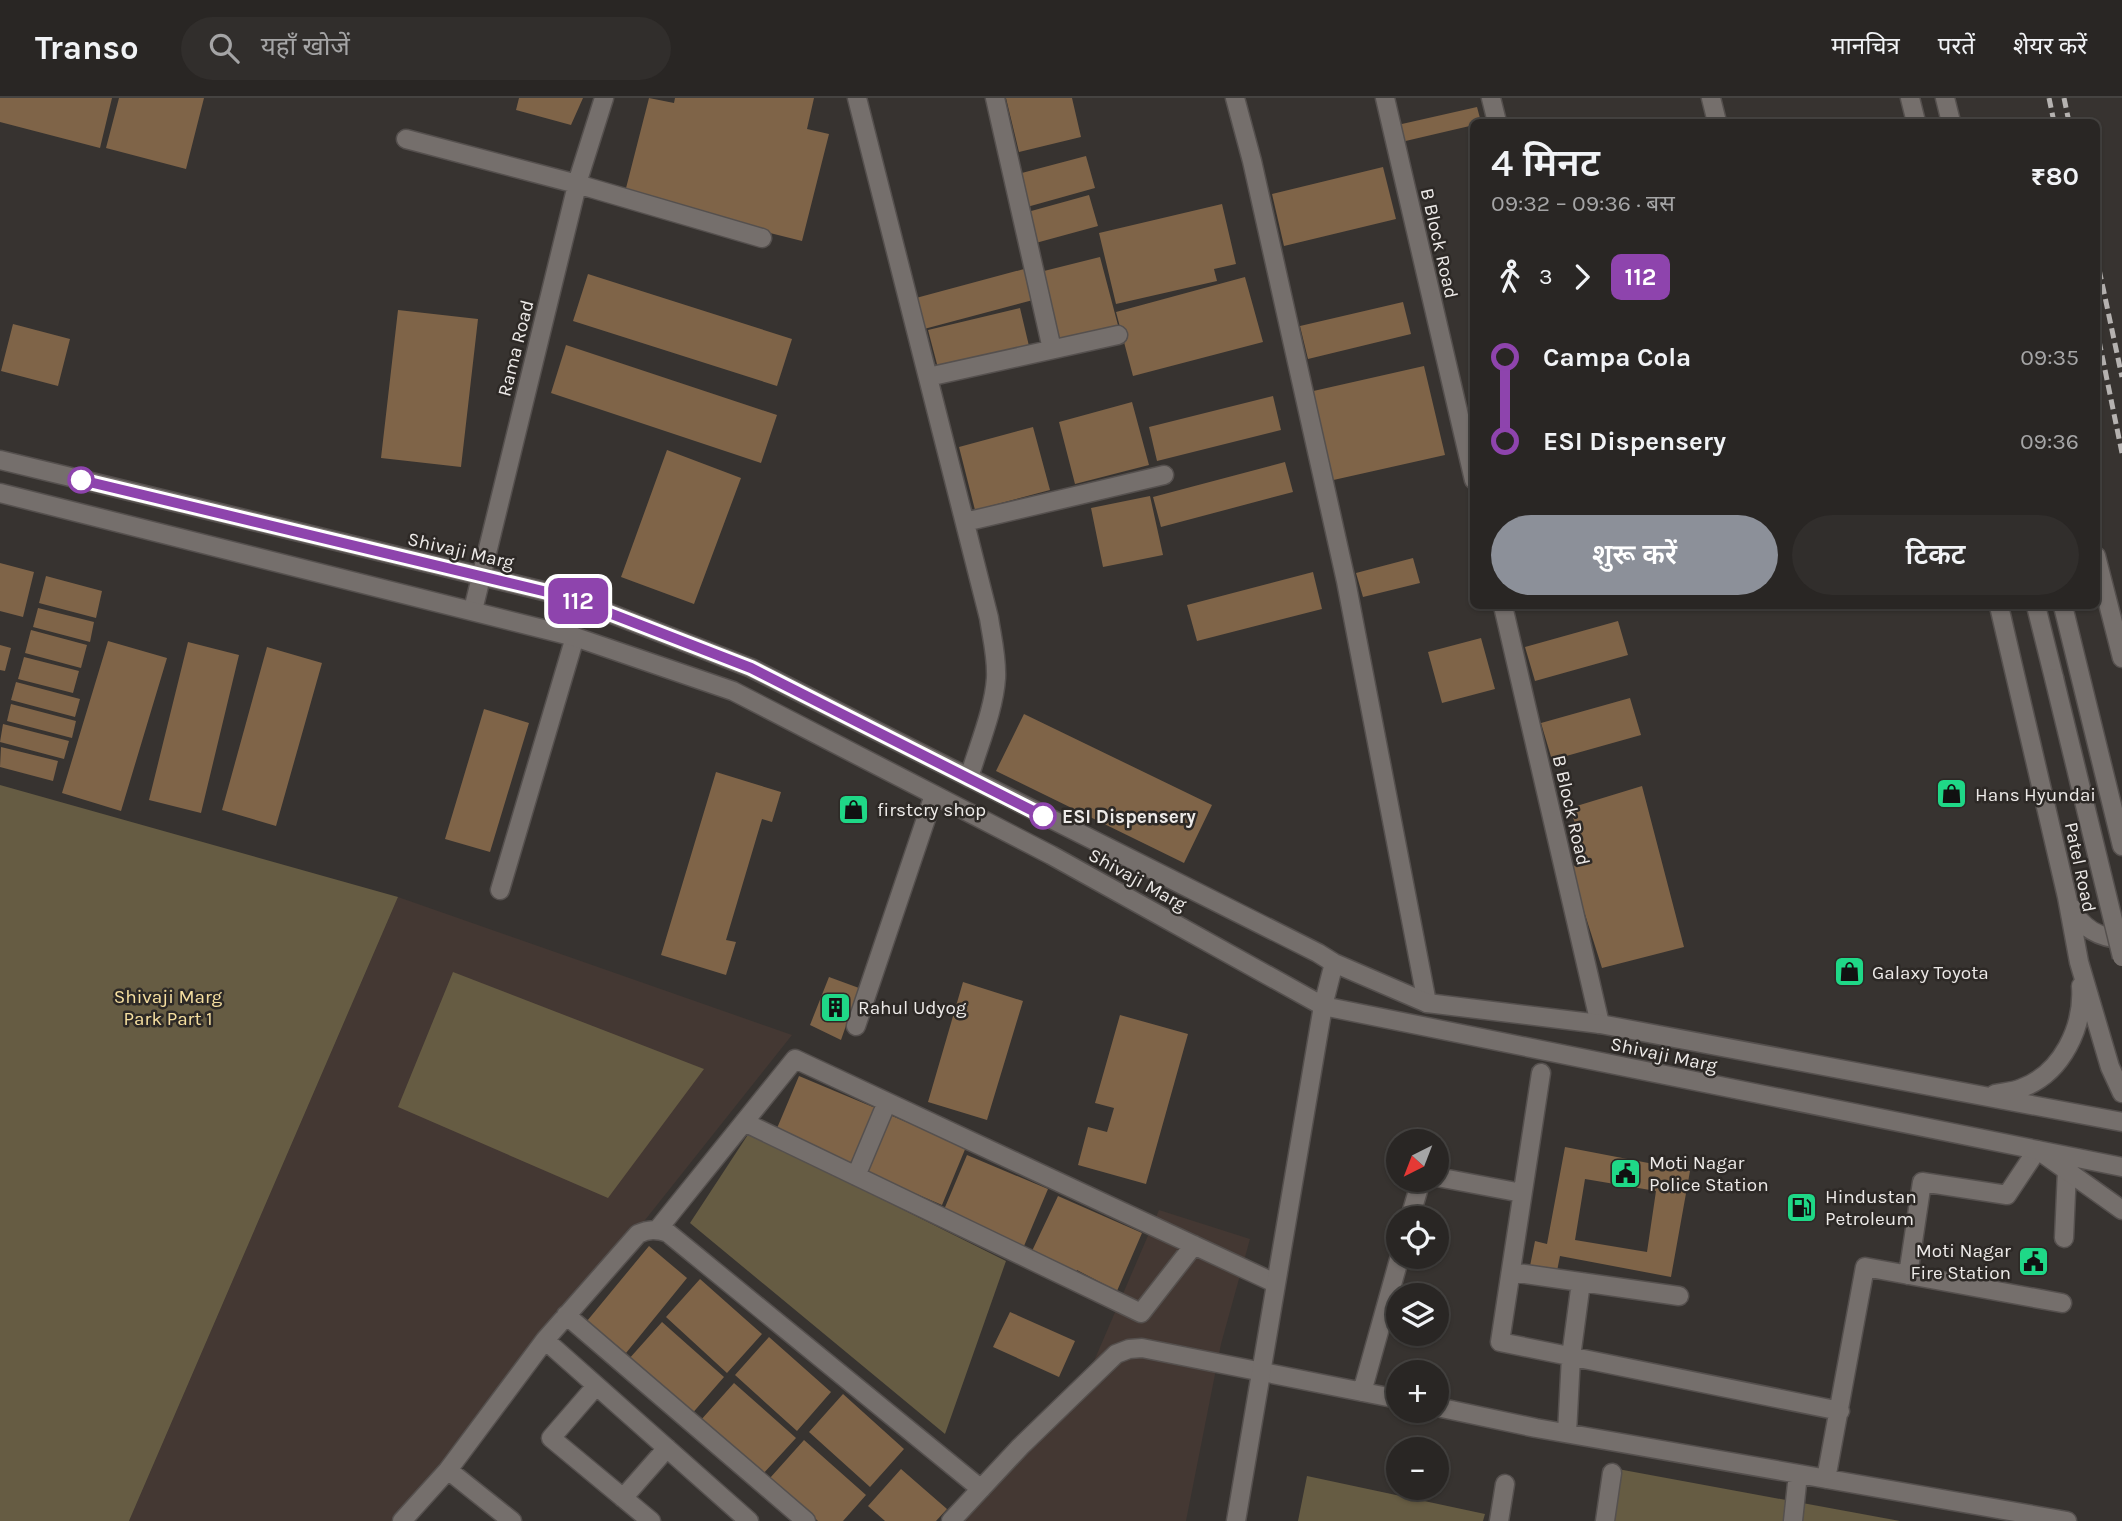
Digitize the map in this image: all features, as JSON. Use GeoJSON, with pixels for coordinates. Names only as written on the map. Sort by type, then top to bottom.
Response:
{"type":"FeatureCollection","features":[{"type":"Feature","properties":{"kind":"street","name":"Rama Road"},"geometry":{"type":"LineString","coordinates":[[473,610],[577,184],[604,98]]}},
{"type":"Feature","properties":{"kind":"street"},"geometry":{"type":"LineString","coordinates":[[857,98],[989,618],[996,660],[993,698],[969,778]]}},
{"type":"Feature","properties":{"kind":"street"},"geometry":{"type":"LineString","coordinates":[[995,98],[1052,349]]}},
{"type":"Feature","properties":{"kind":"street"},"geometry":{"type":"LineString","coordinates":[[1235,98],[1255,174],[1346,580],[1427,1003]]}},
{"type":"Feature","properties":{"kind":"street","name":"B Block Road"},"geometry":{"type":"LineString","coordinates":[[1385,98],[1470,463]]}},
{"type":"Feature","properties":{"kind":"street"},"geometry":{"type":"LineString","coordinates":[[1491,98],[1496,119]]}},
{"type":"Feature","properties":{"kind":"street"},"geometry":{"type":"LineString","coordinates":[[1710,98],[1716,119]]}},
{"type":"Feature","properties":{"kind":"street"},"geometry":{"type":"LineString","coordinates":[[1910,98],[1915,119]]}},
{"type":"Feature","properties":{"kind":"street"},"geometry":{"type":"LineString","coordinates":[[1945,98],[1950,119]]}},
{"type":"Feature","properties":{"kind":"street"},"geometry":{"type":"LineString","coordinates":[[406,139],[577,184],[762,238]]}},
{"type":"Feature","properties":{"kind":"street"},"geometry":{"type":"LineString","coordinates":[[928,377],[1118,335]]}},
{"type":"Feature","properties":{"kind":"street","name":"Shivaji Marg"},"geometry":{"type":"LineString","coordinates":[[0,460],[568,597],[751,668],[1334,963],[1427,1003],[1600,1024],[2122,1122]]}},
{"type":"Feature","properties":{"kind":"street"},"geometry":{"type":"LineString","coordinates":[[965,522],[1164,475]]}},
{"type":"Feature","properties":{"kind":"street","name":"Shivaji Marg"},"geometry":{"type":"LineString","coordinates":[[0,493],[575,637],[733,691],[1051,855],[1323,1006],[2122,1167]]}},
{"type":"Feature","properties":{"kind":"street"},"geometry":{"type":"LineString","coordinates":[[2100,571],[2122,658]]}},
{"type":"Feature","properties":{"kind":"street","name":"B Block Road"},"geometry":{"type":"LineString","coordinates":[[1504,609],[1600,1024]]}},
{"type":"Feature","properties":{"kind":"street","name":"Patel Road"},"geometry":{"type":"LineString","coordinates":[[2000,609],[2067,897],[2079,962],[2110,1067],[2122,1093]]}},
{"type":"Feature","properties":{"kind":"street"},"geometry":{"type":"LineString","coordinates":[[2037,609],[2122,957]]}},
{"type":"Feature","properties":{"kind":"street"},"geometry":{"type":"LineString","coordinates":[[2064,609],[2122,846]]}},
{"type":"Feature","properties":{"kind":"street"},"geometry":{"type":"LineString","coordinates":[[500,890],[575,637]]}},
{"type":"Feature","properties":{"kind":"street"},"geometry":{"type":"LineString","coordinates":[[856,1026],[934,795]]}},
{"type":"Feature","properties":{"kind":"street"},"geometry":{"type":"LineString","coordinates":[[2067,897],[2075,916],[2090,930],[2109,938],[2122,939]]}},
{"type":"Feature","properties":{"kind":"street"},"geometry":{"type":"LineString","coordinates":[[1984,1097],[2021,1089],[2040,1078],[2066,1051],[2079,1014],[2079,962]]}},
{"type":"Feature","properties":{"kind":"street"},"geometry":{"type":"LineString","coordinates":[[1236,1521],[1323,1006],[1334,963]]}},
{"type":"Feature","properties":{"kind":"street"},"geometry":{"type":"LineString","coordinates":[[659,1229],[795,1059],[1275,1283]]}},
{"type":"Feature","properties":{"kind":"street"},"geometry":{"type":"LineString","coordinates":[[1541,1073],[1500,1342],[1840,1411]]}},
{"type":"Feature","properties":{"kind":"street"},"geometry":{"type":"LineString","coordinates":[[856,1176],[887,1102]]}},
{"type":"Feature","properties":{"kind":"street"},"geometry":{"type":"LineString","coordinates":[[744,1122],[1141,1313],[1194,1245]]}},
{"type":"Feature","properties":{"kind":"street"},"geometry":{"type":"LineString","coordinates":[[1908,1275],[1922,1182],[2007,1195],[2037,1150],[2122,1210]]}},
{"type":"Feature","properties":{"kind":"street"},"geometry":{"type":"LineString","coordinates":[[2064,1238],[2067,1170]]}},
{"type":"Feature","properties":{"kind":"street"},"geometry":{"type":"LineString","coordinates":[[1449,1179],[1522,1193]]}},
{"type":"Feature","properties":{"kind":"street"},"geometry":{"type":"LineString","coordinates":[[402,1521],[447,1470],[566,1315],[638,1234],[659,1229],[668,1233],[981,1489]]}},
{"type":"Feature","properties":{"kind":"street"},"geometry":{"type":"LineString","coordinates":[[1826,1479],[1865,1268],[2062,1303]]}},
{"type":"Feature","properties":{"kind":"street"},"geometry":{"type":"LineString","coordinates":[[1362,1392],[1395,1269]]}},
{"type":"Feature","properties":{"kind":"street"},"geometry":{"type":"LineString","coordinates":[[1511,1272],[1679,1296]]}},
{"type":"Feature","properties":{"kind":"street"},"geometry":{"type":"LineString","coordinates":[[1567,1433],[1571,1357],[1581,1282]]}},
{"type":"Feature","properties":{"kind":"street"},"geometry":{"type":"LineString","coordinates":[[566,1315],[806,1521]]}},
{"type":"Feature","properties":{"kind":"street"},"geometry":{"type":"LineString","coordinates":[[545,1340],[667,1448],[737,1517]]}},
{"type":"Feature","properties":{"kind":"street"},"geometry":{"type":"LineString","coordinates":[[951,1521],[1116,1354],[1129,1349],[1142,1348],[1386,1397]]}},
{"type":"Feature","properties":{"kind":"street"},"geometry":{"type":"LineString","coordinates":[[596,1386],[551,1437],[651,1521]]}},
{"type":"Feature","properties":{"kind":"street"},"geometry":{"type":"LineString","coordinates":[[1449,1409],[1567,1433],[2067,1521]]}},
{"type":"Feature","properties":{"kind":"street"},"geometry":{"type":"LineString","coordinates":[[623,1498],[667,1448]]}},
{"type":"Feature","properties":{"kind":"street"},"geometry":{"type":"LineString","coordinates":[[447,1470],[512,1521]]}},
{"type":"Feature","properties":{"kind":"street"},"geometry":{"type":"LineString","coordinates":[[1605,1521],[1612,1473]]}},
{"type":"Feature","properties":{"kind":"street"},"geometry":{"type":"LineString","coordinates":[[1793,1521],[1798,1474]]}},
{"type":"Feature","properties":{"kind":"street"},"geometry":{"type":"LineString","coordinates":[[1499,1521],[1505,1484]]}},
{"type":"Feature","properties":{"kind":"shaded area"},"geometry":{"type":"Polygon","coordinates":[[[398,897],[792,1035],[406,1521],[129,1521],[398,897]]]}},
{"type":"Feature","properties":{"kind":"shaded area"},"geometry":{"type":"Polygon","coordinates":[[[1159,1210],[1250,1239],[1221,1344],[1186,1521],[955,1521],[1088,1375],[1159,1210]]]}},
{"type":"Feature","properties":{"kind":"green space","name":"Shivaji Marg Park Part 1"},"geometry":{"type":"Polygon","coordinates":[[[0,785],[398,897],[129,1521],[0,1521],[0,785]]]}},
{"type":"Feature","properties":{"kind":"green space"},"geometry":{"type":"Polygon","coordinates":[[[453,972],[704,1069],[608,1198],[398,1107],[453,972]]]}},
{"type":"Feature","properties":{"kind":"green space"},"geometry":{"type":"Polygon","coordinates":[[[749,1133],[1006,1261],[945,1434],[690,1223],[749,1133]]]}},
{"type":"Feature","properties":{"kind":"green space"},"geometry":{"type":"Polygon","coordinates":[[[1607,1467],[1900,1521],[1598,1521],[1607,1467]]]}},
{"type":"Feature","properties":{"kind":"green space"},"geometry":{"type":"Polygon","coordinates":[[[1307,1476],[1386,1493],[1386,1500],[1419,1500],[1485,1514],[1483,1521],[1298,1521],[1307,1476]]]}},
{"type":"Feature","properties":{"kind":"building"},"geometry":{"type":"Polygon","coordinates":[[[0,98],[112,98],[100,148],[0,122],[0,98]]]}},
{"type":"Feature","properties":{"kind":"building"},"geometry":{"type":"Polygon","coordinates":[[[119,98],[204,98],[186,169],[106,148],[119,98]]]}},
{"type":"Feature","properties":{"kind":"building"},"geometry":{"type":"Polygon","coordinates":[[[519,98],[583,98],[571,125],[516,110],[519,98]]]}},
{"type":"Feature","properties":{"kind":"building"},"geometry":{"type":"Polygon","coordinates":[[[649,98],[674,103],[675,98],[814,98],[807,129],[829,134],[802,241],[624,196],[649,98]]]}},
{"type":"Feature","properties":{"kind":"building"},"geometry":{"type":"Polygon","coordinates":[[[1006,98],[1072,98],[1081,137],[1019,152],[1006,98]]]}},
{"type":"Feature","properties":{"kind":"building"},"geometry":{"type":"Polygon","coordinates":[[[1477,107],[1480,119],[1470,119],[1470,126],[1397,143],[1393,126],[1477,107]]]}},
{"type":"Feature","properties":{"kind":"building"},"geometry":{"type":"Polygon","coordinates":[[[1086,156],[1095,188],[1027,207],[1018,174],[1086,156]]]}},
{"type":"Feature","properties":{"kind":"building"},"geometry":{"type":"Polygon","coordinates":[[[1383,167],[1396,219],[1284,246],[1272,194],[1383,167]]]}},
{"type":"Feature","properties":{"kind":"building"},"geometry":{"type":"Polygon","coordinates":[[[1089,195],[1098,226],[1032,244],[1024,213],[1089,195]]]}},
{"type":"Feature","properties":{"kind":"building"},"geometry":{"type":"Polygon","coordinates":[[[1222,204],[1236,264],[1214,269],[1217,281],[1116,304],[1099,233],[1222,204]]]}},
{"type":"Feature","properties":{"kind":"building"},"geometry":{"type":"Polygon","coordinates":[[[1100,257],[1119,329],[1059,345],[1040,272],[1100,257]]]}},
{"type":"Feature","properties":{"kind":"building"},"geometry":{"type":"Polygon","coordinates":[[[1024,269],[1033,300],[924,329],[916,298],[1024,269]]]}},
{"type":"Feature","properties":{"kind":"building"},"geometry":{"type":"Polygon","coordinates":[[[588,274],[792,339],[777,386],[573,321],[588,274]]]}},
{"type":"Feature","properties":{"kind":"building"},"geometry":{"type":"Polygon","coordinates":[[[1245,277],[1263,342],[1133,376],[1116,312],[1245,277]]]}},
{"type":"Feature","properties":{"kind":"building"},"geometry":{"type":"Polygon","coordinates":[[[1403,302],[1411,334],[1308,359],[1300,326],[1403,302]]]}},
{"type":"Feature","properties":{"kind":"building"},"geometry":{"type":"Polygon","coordinates":[[[1020,308],[1029,346],[938,368],[928,330],[1020,308]]]}},
{"type":"Feature","properties":{"kind":"building"},"geometry":{"type":"Polygon","coordinates":[[[398,310],[478,319],[461,467],[381,458],[398,310]]]}},
{"type":"Feature","properties":{"kind":"building"},"geometry":{"type":"Polygon","coordinates":[[[13,324],[70,339],[58,386],[1,371],[13,324]]]}},
{"type":"Feature","properties":{"kind":"building"},"geometry":{"type":"Polygon","coordinates":[[[566,345],[777,415],[761,463],[551,393],[566,345]]]}},
{"type":"Feature","properties":{"kind":"building"},"geometry":{"type":"Polygon","coordinates":[[[1424,366],[1445,455],[1329,481],[1309,392],[1424,366]]]}},
{"type":"Feature","properties":{"kind":"building"},"geometry":{"type":"Polygon","coordinates":[[[1273,396],[1281,430],[1157,461],[1149,427],[1273,396]]]}},
{"type":"Feature","properties":{"kind":"building"},"geometry":{"type":"Polygon","coordinates":[[[1132,402],[1149,465],[1075,484],[1059,422],[1132,402]]]}},
{"type":"Feature","properties":{"kind":"building"},"geometry":{"type":"Polygon","coordinates":[[[1033,427],[1050,490],[975,510],[959,447],[1033,427]]]}},
{"type":"Feature","properties":{"kind":"building"},"geometry":{"type":"Polygon","coordinates":[[[667,450],[741,478],[694,604],[621,577],[667,450]]]}},
{"type":"Feature","properties":{"kind":"building"},"geometry":{"type":"Polygon","coordinates":[[[1285,462],[1293,492],[1161,527],[1153,497],[1285,462]]]}},
{"type":"Feature","properties":{"kind":"building"},"geometry":{"type":"Polygon","coordinates":[[[1150,496],[1163,555],[1103,567],[1091,508],[1150,496]]]}},
{"type":"Feature","properties":{"kind":"building"},"geometry":{"type":"Polygon","coordinates":[[[1413,558],[1420,583],[1363,597],[1356,573],[1413,558]]]}},
{"type":"Feature","properties":{"kind":"building"},"geometry":{"type":"Polygon","coordinates":[[[0,563],[34,572],[23,617],[0,611],[0,563]]]}},
{"type":"Feature","properties":{"kind":"building"},"geometry":{"type":"Polygon","coordinates":[[[1313,572],[1322,609],[1197,641],[1187,605],[1313,572]]]}},
{"type":"Feature","properties":{"kind":"building"},"geometry":{"type":"Polygon","coordinates":[[[46,576],[102,591],[96,618],[39,603],[46,576]]]}},
{"type":"Feature","properties":{"kind":"building"},"geometry":{"type":"Polygon","coordinates":[[[38,608],[94,622],[90,642],[33,627],[38,608]]]}},
{"type":"Feature","properties":{"kind":"building"},"geometry":{"type":"Polygon","coordinates":[[[1618,621],[1628,655],[1535,681],[1525,647],[1618,621]]]}},
{"type":"Feature","properties":{"kind":"building"},"geometry":{"type":"Polygon","coordinates":[[[31,630],[87,645],[81,668],[25,653],[31,630]]]}},
{"type":"Feature","properties":{"kind":"building"},"geometry":{"type":"Polygon","coordinates":[[[1481,638],[1495,689],[1442,703],[1428,652],[1481,638]]]}},
{"type":"Feature","properties":{"kind":"building"},"geometry":{"type":"Polygon","coordinates":[[[108,641],[167,658],[121,811],[62,793],[108,641]]]}},
{"type":"Feature","properties":{"kind":"building"},"geometry":{"type":"Polygon","coordinates":[[[188,642],[239,655],[201,813],[149,800],[188,642]]]}},
{"type":"Feature","properties":{"kind":"building"},"geometry":{"type":"Polygon","coordinates":[[[0,645],[11,648],[5,671],[0,670],[0,645]]]}},
{"type":"Feature","properties":{"kind":"building"},"geometry":{"type":"Polygon","coordinates":[[[267,647],[322,663],[276,826],[222,810],[267,647]]]}},
{"type":"Feature","properties":{"kind":"building"},"geometry":{"type":"Polygon","coordinates":[[[24,657],[79,671],[73,693],[18,679],[24,657]]]}},
{"type":"Feature","properties":{"kind":"building"},"geometry":{"type":"Polygon","coordinates":[[[16,682],[80,699],[75,717],[11,700],[16,682]]]}},
{"type":"Feature","properties":{"kind":"building"},"geometry":{"type":"Polygon","coordinates":[[[1630,698],[1641,735],[1552,760],[1541,723],[1630,698]]]}},
{"type":"Feature","properties":{"kind":"building"},"geometry":{"type":"Polygon","coordinates":[[[11,704],[76,721],[72,738],[7,721],[11,704]]]}},
{"type":"Feature","properties":{"kind":"building"},"geometry":{"type":"Polygon","coordinates":[[[484,709],[529,723],[490,852],[445,839],[484,709]]]}},
{"type":"Feature","properties":{"kind":"building"},"geometry":{"type":"Polygon","coordinates":[[[1024,714],[1212,805],[1184,863],[996,771],[1024,714]]]}},
{"type":"Feature","properties":{"kind":"building"},"geometry":{"type":"Polygon","coordinates":[[[3,724],[69,741],[64,759],[0,742],[3,724]]]}},
{"type":"Feature","properties":{"kind":"building"},"geometry":{"type":"Polygon","coordinates":[[[1,747],[58,761],[53,781],[0,767],[1,747]]]}},
{"type":"Feature","properties":{"kind":"building"},"geometry":{"type":"Polygon","coordinates":[[[716,772],[781,792],[772,822],[762,819],[726,940],[736,942],[726,975],[661,955],[716,772]]]}},
{"type":"Feature","properties":{"kind":"building"},"geometry":{"type":"Polygon","coordinates":[[[1642,786],[1684,947],[1602,968],[1570,867],[1587,862],[1570,808],[1642,786]]]}},
{"type":"Feature","properties":{"kind":"building","name":"Rahul Udyog"},"geometry":{"type":"Polygon","coordinates":[[[829,977],[859,988],[841,1040],[810,1025],[829,977]]]}},
{"type":"Feature","properties":{"kind":"building"},"geometry":{"type":"Polygon","coordinates":[[[963,982],[1023,1001],[987,1120],[928,1102],[963,982]]]}},
{"type":"Feature","properties":{"kind":"building"},"geometry":{"type":"Polygon","coordinates":[[[1120,1015],[1188,1034],[1146,1184],[1078,1165],[1088,1127],[1107,1132],[1114,1108],[1095,1103],[1120,1015]]]}},
{"type":"Feature","properties":{"kind":"building"},"geometry":{"type":"Polygon","coordinates":[[[799,1076],[880,1110],[856,1168],[775,1133],[799,1076]]]}},
{"type":"Feature","properties":{"kind":"building"},"geometry":{"type":"Polygon","coordinates":[[[885,1113],[966,1147],[942,1205],[861,1170],[885,1113]]]}},
{"type":"Feature","properties":{"kind":"building"},"geometry":{"type":"Polygon","coordinates":[[[1565,1147],[1690,1171],[1671,1277],[1560,1256],[1557,1271],[1530,1266],[1535,1241],[1547,1244],[1565,1147]],[[1585,1179],[1575,1240],[1647,1252],[1656,1191],[1585,1179]]]}},
{"type":"Feature","properties":{"kind":"building"},"geometry":{"type":"Polygon","coordinates":[[[967,1155],[1048,1189],[1024,1246],[943,1212],[967,1155]]]}},
{"type":"Feature","properties":{"kind":"building"},"geometry":{"type":"Polygon","coordinates":[[[1058,1196],[1142,1233],[1117,1291],[1077,1270],[1075,1276],[1032,1251],[1058,1196]]]}},
{"type":"Feature","properties":{"kind":"building"},"geometry":{"type":"Polygon","coordinates":[[[649,1246],[687,1278],[626,1353],[587,1321],[649,1246]]]}},
{"type":"Feature","properties":{"kind":"building"},"geometry":{"type":"Polygon","coordinates":[[[700,1279],[762,1334],[727,1373],[666,1317],[700,1279]]]}},
{"type":"Feature","properties":{"kind":"building"},"geometry":{"type":"Polygon","coordinates":[[[1010,1312],[1075,1341],[1059,1377],[993,1347],[1010,1312]]]}},
{"type":"Feature","properties":{"kind":"building"},"geometry":{"type":"Polygon","coordinates":[[[662,1322],[724,1377],[690,1416],[628,1360],[662,1322]]]}},
{"type":"Feature","properties":{"kind":"building"},"geometry":{"type":"Polygon","coordinates":[[[769,1337],[831,1392],[797,1431],[735,1375],[769,1337]]]}},
{"type":"Feature","properties":{"kind":"building"},"geometry":{"type":"Polygon","coordinates":[[[734,1383],[796,1438],[761,1476],[700,1421],[734,1383]]]}},
{"type":"Feature","properties":{"kind":"building"},"geometry":{"type":"Polygon","coordinates":[[[843,1394],[904,1449],[870,1487],[809,1432],[843,1394]]]}},
{"type":"Feature","properties":{"kind":"building"},"geometry":{"type":"Polygon","coordinates":[[[804,1440],[866,1495],[843,1521],[818,1521],[770,1478],[804,1440]]]}},
{"type":"Feature","properties":{"kind":"building"},"geometry":{"type":"Polygon","coordinates":[[[901,1469],[947,1509],[936,1521],[885,1521],[868,1506],[901,1469]]]}},
{"type":"Feature","properties":{"kind":"railway"},"geometry":{"type":"LineString","coordinates":[[2049,98],[2053,119]]}},
{"type":"Feature","properties":{"kind":"railway"},"geometry":{"type":"LineString","coordinates":[[2064,98],[2068,119]]}},
{"type":"Feature","properties":{"kind":"railway"},"geometry":{"type":"LineString","coordinates":[[2100,274],[2122,377]]}},
{"type":"Feature","properties":{"kind":"railway"},"geometry":{"type":"LineString","coordinates":[[2100,346],[2122,453]]}},
{"type":"Feature","properties":{"kind":"bus line","name":"112"},"geometry":{"type":"LineString","coordinates":[[81,480],[568,597],[751,668],[1043,816]]}},
{"type":"Feature","properties":{"kind":"place","name":"Hans Hyundai"},"geometry":{"type":"Point","coordinates":[1952,794]}},
{"type":"Feature","properties":{"kind":"place","name":"firstcry shop"},"geometry":{"type":"Point","coordinates":[854,809]}},
{"type":"Feature","properties":{"kind":"place","name":"ESI Dispensery"},"geometry":{"type":"Point","coordinates":[1043,816]}},
{"type":"Feature","properties":{"kind":"place","name":"Galaxy Toyota"},"geometry":{"type":"Point","coordinates":[1849,972]}},
{"type":"Feature","properties":{"kind":"place","name":"Rahul Udyog"},"geometry":{"type":"Point","coordinates":[835,1007]}},
{"type":"Feature","properties":{"kind":"place","name":"Moti Nagar Police Station"},"geometry":{"type":"Point","coordinates":[1626,1173]}},
{"type":"Feature","properties":{"kind":"place","name":"Hindustan Petroleum"},"geometry":{"type":"Point","coordinates":[1802,1207]}},
{"type":"Feature","properties":{"kind":"place","name":"Moti Nagar Fire Station"},"geometry":{"type":"Point","coordinates":[2034,1261]}}]}
